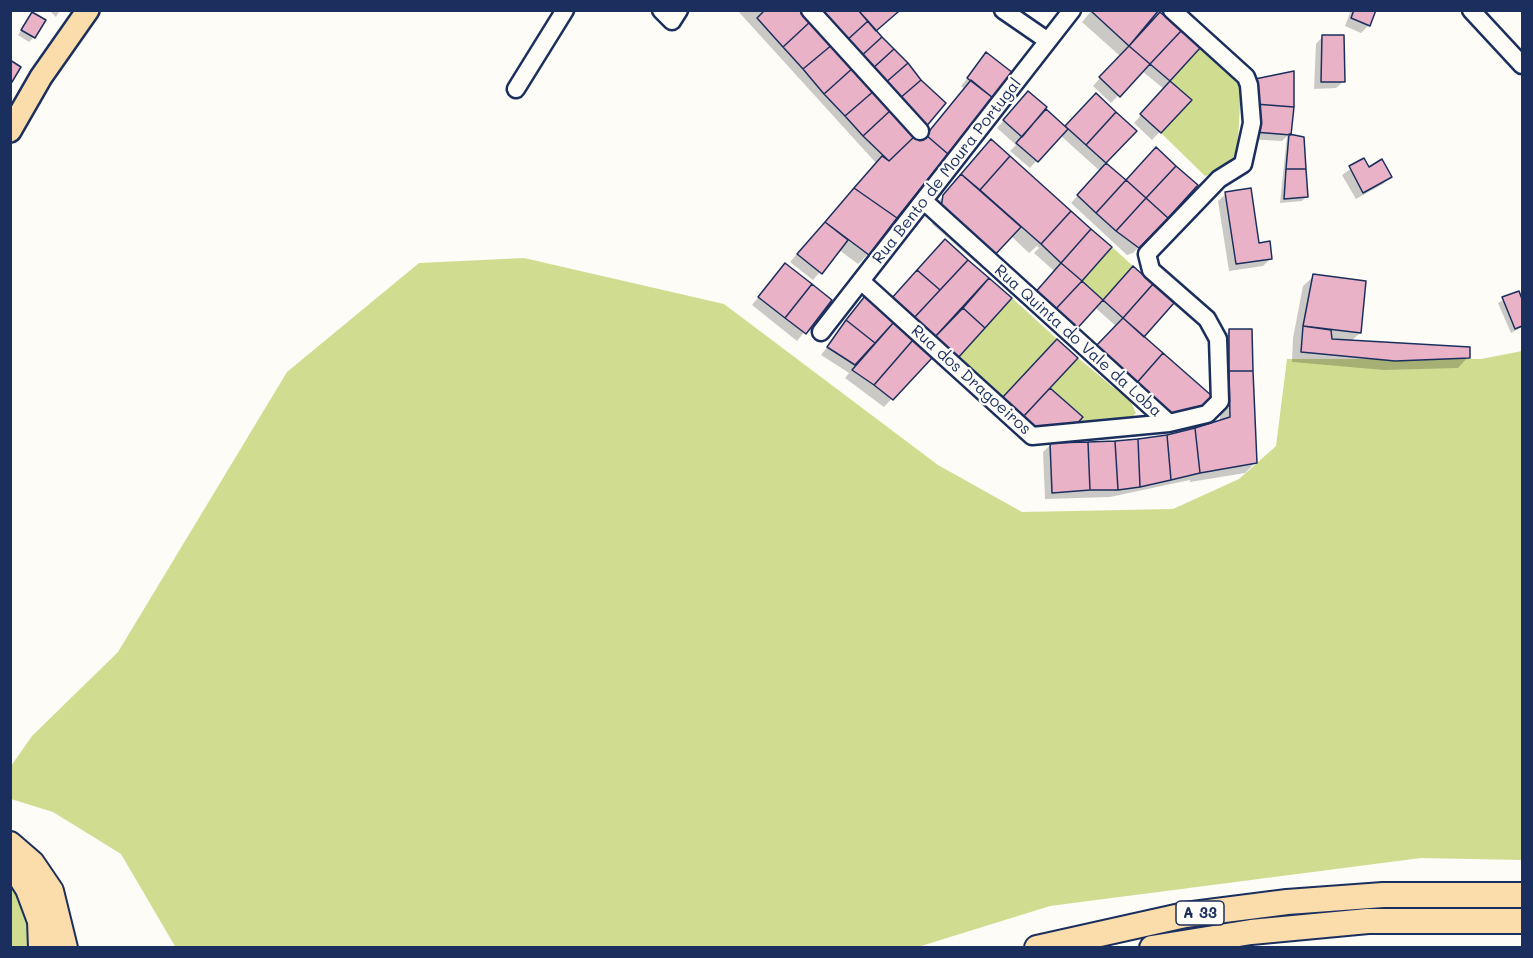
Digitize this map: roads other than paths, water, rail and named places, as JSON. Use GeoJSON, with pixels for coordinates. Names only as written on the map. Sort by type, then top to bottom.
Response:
{"type":"FeatureCollection","features":[{"type":"Feature","properties":{"kind":"highway"},"geometry":{"type":"LineString","coordinates":[[10,844],[32,863],[51,891],[65,948]]}},
{"type":"Feature","properties":{"kind":"highway"},"geometry":{"type":"LineString","coordinates":[[10,860],[28,889],[40,921],[41,948]]}},
{"type":"Feature","properties":{"kind":"highway","name":"A 33"},"geometry":{"type":"LineString","coordinates":[[1037,948],[1185,915],[1287,902],[1393,894],[1522,895]]}},
{"type":"Feature","properties":{"kind":"highway","name":"A 33"},"geometry":{"type":"LineString","coordinates":[[1152,948],[1251,932],[1346,922],[1413,919],[1522,921]]}},
{"type":"Feature","properties":{"kind":"main road"},"geometry":{"type":"LineString","coordinates":[[10,131],[41,77],[88,10]]}},
{"type":"Feature","properties":{"kind":"street"},"geometry":{"type":"LineString","coordinates":[[516,89],[566,10]]}},
{"type":"Feature","properties":{"kind":"street"},"geometry":{"type":"LineString","coordinates":[[661,10],[672,21],[680,10]]}},
{"type":"Feature","properties":{"kind":"street"},"geometry":{"type":"LineString","coordinates":[[810,10],[920,131]]}},
{"type":"Feature","properties":{"kind":"street"},"geometry":{"type":"LineString","coordinates":[[1003,10],[1048,41]]}},
{"type":"Feature","properties":{"kind":"street","name":"Rua Bento de Moura Portugal"},"geometry":{"type":"LineString","coordinates":[[821,332],[1072,10]]}},
{"type":"Feature","properties":{"kind":"street","name":"Rua Quinta do Vale da Loba"},"geometry":{"type":"LineString","coordinates":[[924,201],[1169,423],[1207,414],[1220,401],[1218,339],[1208,319],[1151,270],[1147,254],[1219,179],[1243,164],[1252,123],[1246,77],[1172,10]]}},
{"type":"Feature","properties":{"kind":"street"},"geometry":{"type":"LineString","coordinates":[[1471,10],[1522,64]]}},
{"type":"Feature","properties":{"kind":"street","name":"Rua dos Dragoeiros"},"geometry":{"type":"LineString","coordinates":[[861,281],[1032,436],[1169,423]]}}]}
